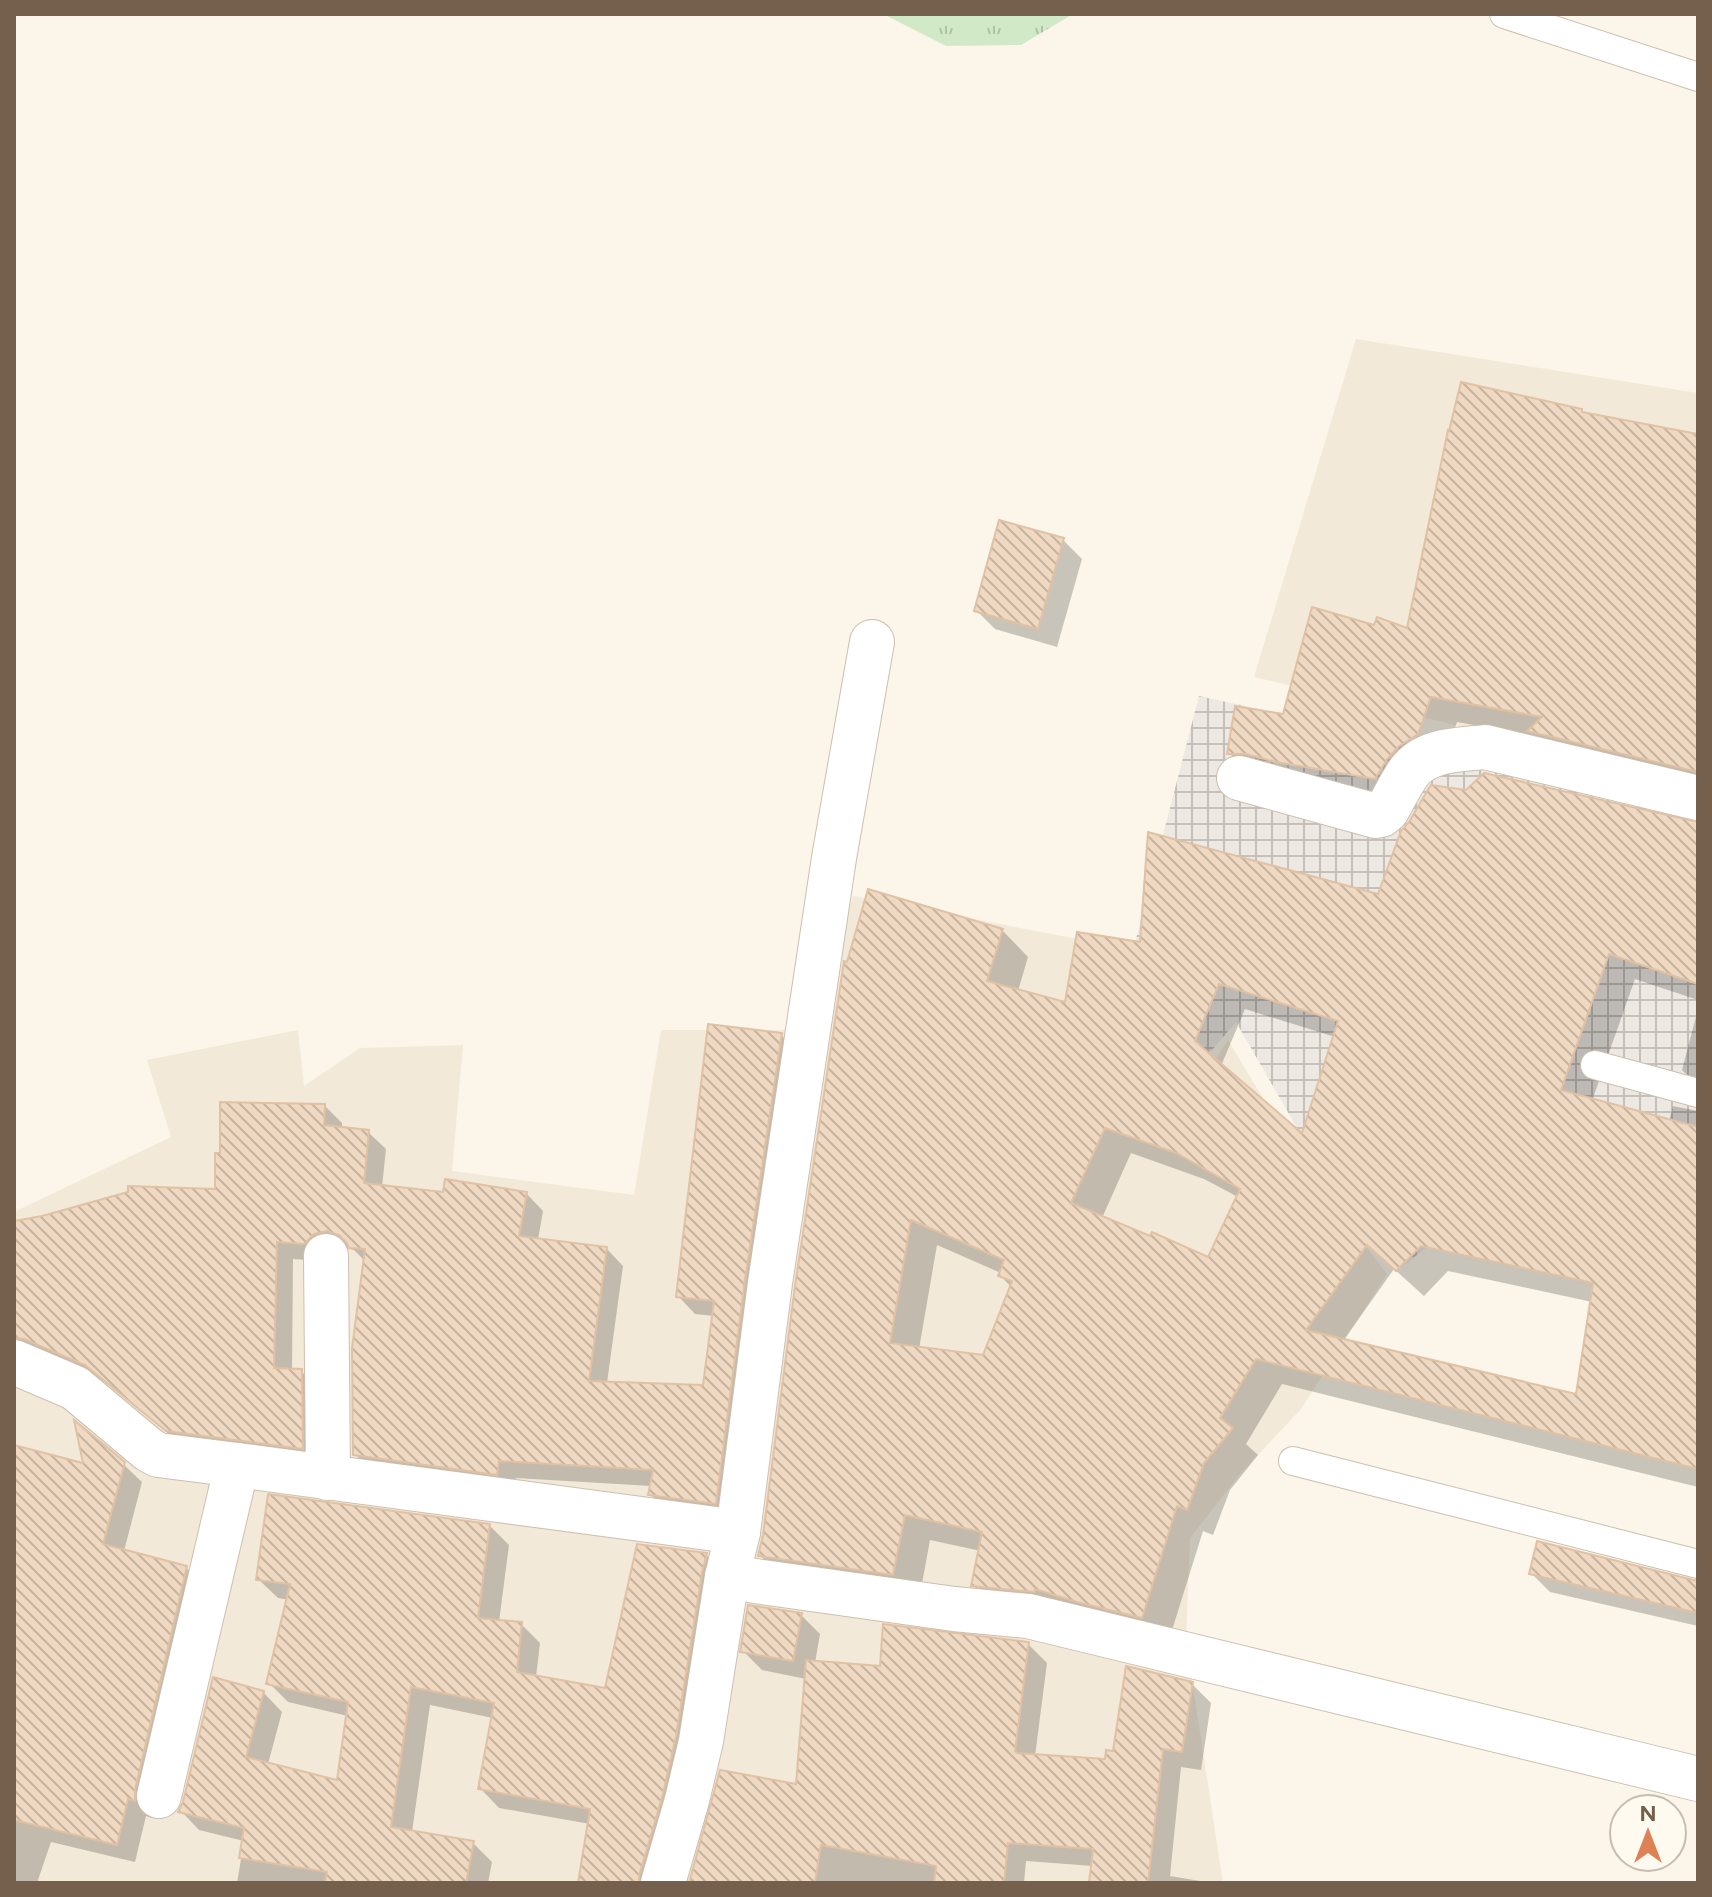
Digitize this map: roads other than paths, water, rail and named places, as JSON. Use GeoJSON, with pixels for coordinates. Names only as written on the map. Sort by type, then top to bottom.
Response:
{"type":"FeatureCollection","features":[{"type":"Feature","properties":{"kind":"street"},"geometry":{"type":"LineString","coordinates":[[663,1883],[701,1741],[727,1577],[738,1532],[790,1147],[834,858],[872,642]]}},
{"type":"Feature","properties":{"kind":"street"},"geometry":{"type":"LineString","coordinates":[[1239,778],[1376,816],[1387,810],[1411,770],[1426,757],[1485,747],[1698,798]]}},
{"type":"Feature","properties":{"kind":"street"},"geometry":{"type":"LineString","coordinates":[[326,1256],[328,1478]]}},
{"type":"Feature","properties":{"kind":"street"},"geometry":{"type":"LineString","coordinates":[[14,1362],[75,1388],[158,1455],[738,1532]]}},
{"type":"Feature","properties":{"kind":"street"},"geometry":{"type":"LineString","coordinates":[[159,1796],[237,1465]]}},
{"type":"Feature","properties":{"kind":"street"},"geometry":{"type":"LineString","coordinates":[[727,1577],[954,1609],[1028,1616],[1698,1779]]}},
{"type":"Feature","properties":{"kind":"lane"},"geometry":{"type":"LineString","coordinates":[[1504,14],[1698,77]]}},
{"type":"Feature","properties":{"kind":"lane"},"geometry":{"type":"LineString","coordinates":[[1595,1065],[1698,1093]]}},
{"type":"Feature","properties":{"kind":"lane"},"geometry":{"type":"LineString","coordinates":[[1293,1461],[1698,1564]]}}]}
